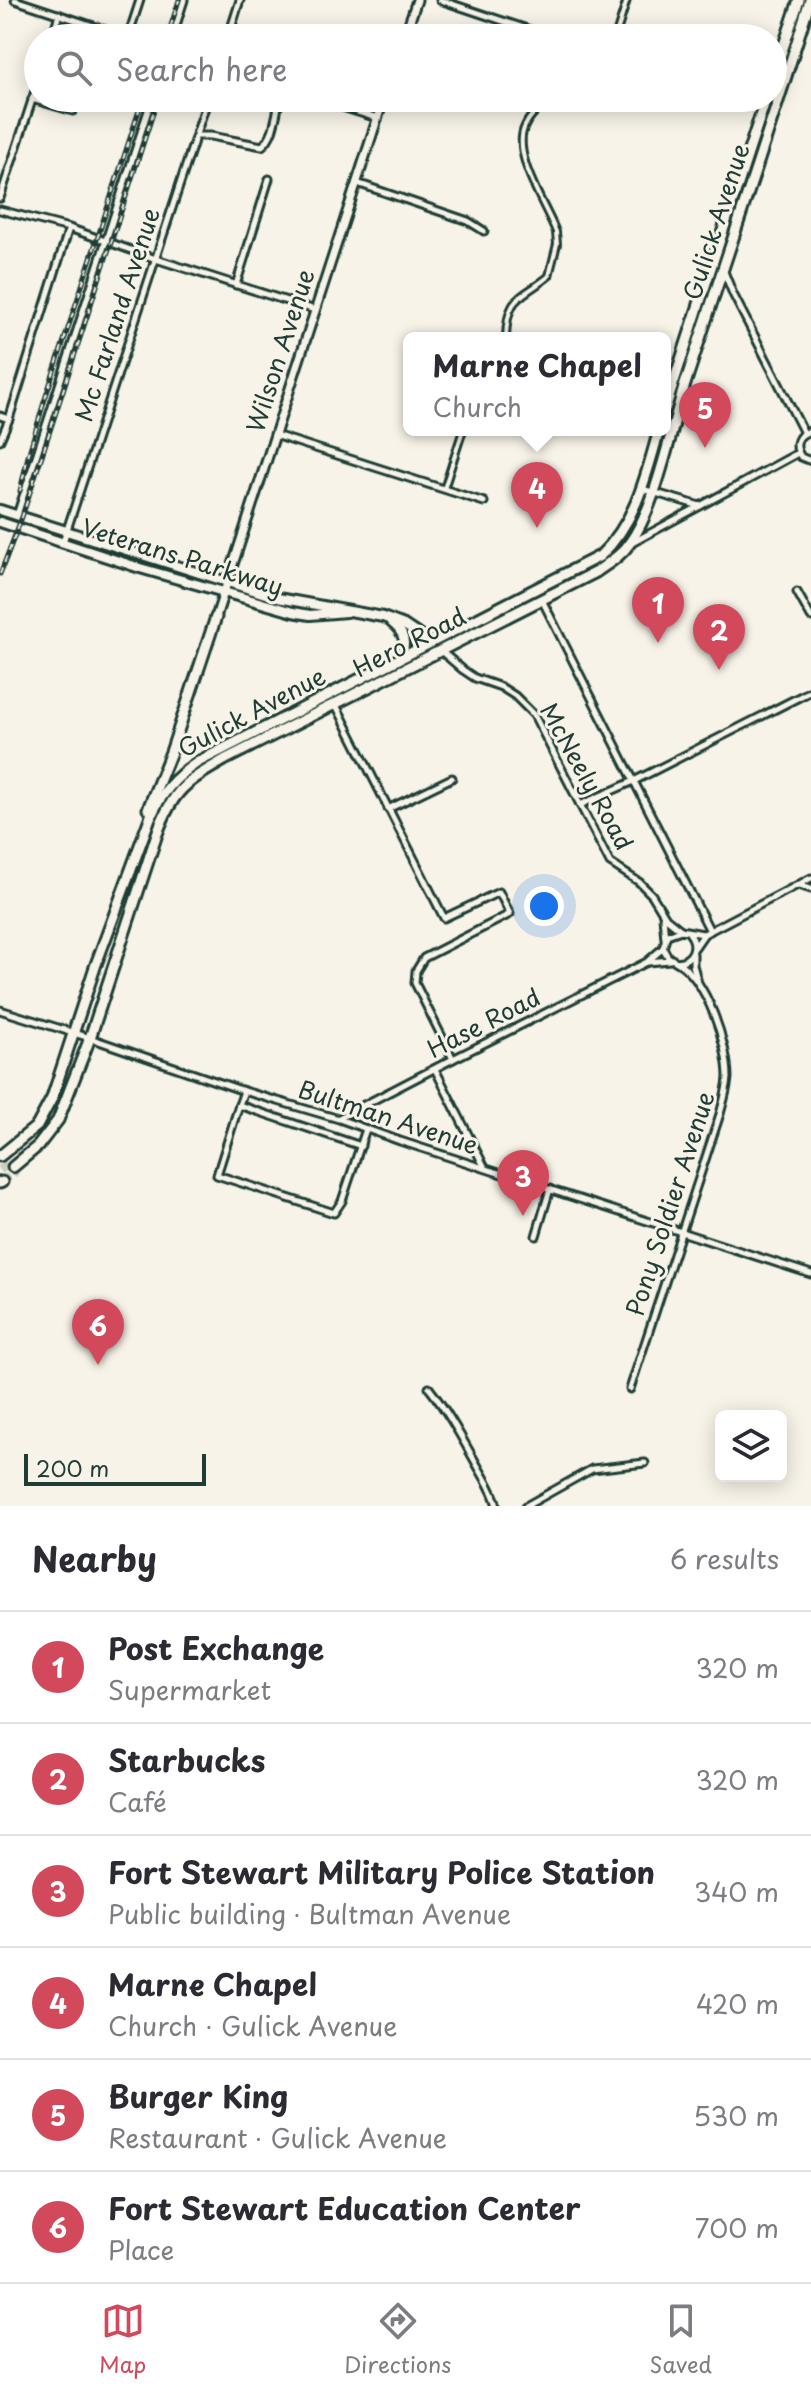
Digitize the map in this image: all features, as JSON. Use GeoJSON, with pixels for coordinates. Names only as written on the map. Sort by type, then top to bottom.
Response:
{"type":"FeatureCollection","features":[{"type":"Feature","properties":{"kind":"main road"},"geometry":{"type":"LineString","coordinates":[[787,36],[799,0]]}},
{"type":"Feature","properties":{"kind":"main road","name":"Gulick Avenue"},"geometry":{"type":"LineString","coordinates":[[787,73],[810,0]]}},
{"type":"Feature","properties":{"kind":"main road","name":"Gulick Avenue"},"geometry":{"type":"LineString","coordinates":[[671,391],[761,112]]}},
{"type":"Feature","properties":{"kind":"main road","name":"Gulick Avenue"},"geometry":{"type":"LineString","coordinates":[[671,426],[775,112]]}},
{"type":"Feature","properties":{"kind":"main road","name":"Gulick Avenue"},"geometry":{"type":"LineString","coordinates":[[0,1156],[25,1137],[43,1116],[52,1098],[156,803],[167,787],[182,772],[223,748],[400,658],[435,646],[600,556],[615,542],[627,524],[657,436]]}},
{"type":"Feature","properties":{"kind":"main road","name":"Gulick Avenue"},"geometry":{"type":"LineString","coordinates":[[628,546],[653,492],[668,436]]}},
{"type":"Feature","properties":{"kind":"main road","name":"Veterans Parkway"},"geometry":{"type":"LineString","coordinates":[[0,510],[278,598],[355,611]]}},
{"type":"Feature","properties":{"kind":"main road","name":"Veterans Parkway"},"geometry":{"type":"LineString","coordinates":[[0,522],[223,594],[310,615],[355,611]]}},
{"type":"Feature","properties":{"kind":"main road","name":"Hero Road"},"geometry":{"type":"LineString","coordinates":[[90,1038],[157,834],[181,788],[198,775],[335,704],[435,646],[596,572],[628,546]]}},
{"type":"Feature","properties":{"kind":"main road"},"geometry":{"type":"LineString","coordinates":[[355,611],[404,625],[435,646]]}},
{"type":"Feature","properties":{"kind":"main road"},"geometry":{"type":"LineString","coordinates":[[132,869],[150,804],[171,752],[216,617]]}},
{"type":"Feature","properties":{"kind":"main road"},"geometry":{"type":"LineString","coordinates":[[383,617],[396,626],[404,637],[406,646],[400,658]]}},
{"type":"Feature","properties":{"kind":"main road"},"geometry":{"type":"LineString","coordinates":[[14,1165],[38,1146],[58,1120],[90,1038]]}},
{"type":"Feature","properties":{"kind":"street"},"geometry":{"type":"LineString","coordinates":[[15,0],[88,24]]}},
{"type":"Feature","properties":{"kind":"street"},"geometry":{"type":"LineString","coordinates":[[133,24],[140,0]]}},
{"type":"Feature","properties":{"kind":"street"},"geometry":{"type":"LineString","coordinates":[[176,24],[184,0]]}},
{"type":"Feature","properties":{"kind":"street"},"geometry":{"type":"LineString","coordinates":[[232,24],[240,0]]}},
{"type":"Feature","properties":{"kind":"street"},"geometry":{"type":"LineString","coordinates":[[409,24],[417,0]]}},
{"type":"Feature","properties":{"kind":"street"},"geometry":{"type":"LineString","coordinates":[[440,0],[512,24]]}},
{"type":"Feature","properties":{"kind":"street"},"geometry":{"type":"LineString","coordinates":[[619,24],[627,0]]}},
{"type":"Feature","properties":{"kind":"street"},"geometry":{"type":"LineString","coordinates":[[56,24],[59,14]]}},
{"type":"Feature","properties":{"kind":"street"},"geometry":{"type":"LineString","coordinates":[[0,198],[28,112]]}},
{"type":"Feature","properties":{"kind":"street"},"geometry":{"type":"LineString","coordinates":[[17,515],[148,112]]}},
{"type":"Feature","properties":{"kind":"street","name":"Mc Farland Avenue"},"geometry":{"type":"LineString","coordinates":[[62,542],[204,112]]}},
{"type":"Feature","properties":{"kind":"street"},"geometry":{"type":"LineString","coordinates":[[196,136],[262,146],[270,136],[276,112]]}},
{"type":"Feature","properties":{"kind":"street"},"geometry":{"type":"LineString","coordinates":[[358,112],[377,118]]}},
{"type":"Feature","properties":{"kind":"street","name":"Wilson Avenue"},"geometry":{"type":"LineString","coordinates":[[216,617],[379,112]]}},
{"type":"Feature","properties":{"kind":"street"},"geometry":{"type":"LineString","coordinates":[[506,332],[514,302],[549,276],[557,244],[556,232],[520,147],[523,128],[535,112]]}},
{"type":"Feature","properties":{"kind":"street"},"geometry":{"type":"LineString","coordinates":[[236,285],[269,179]]}},
{"type":"Feature","properties":{"kind":"street"},"geometry":{"type":"LineString","coordinates":[[357,183],[468,221],[484,231]]}},
{"type":"Feature","properties":{"kind":"street"},"geometry":{"type":"LineString","coordinates":[[0,210],[69,228],[315,310]]}},
{"type":"Feature","properties":{"kind":"street"},"geometry":{"type":"LineString","coordinates":[[0,440],[69,228]]}},
{"type":"Feature","properties":{"kind":"street"},"geometry":{"type":"LineString","coordinates":[[723,268],[733,294],[808,432],[798,438],[796,445],[798,453],[811,461]]}},
{"type":"Feature","properties":{"kind":"street"},"geometry":{"type":"LineString","coordinates":[[715,293],[727,290],[733,294]]}},
{"type":"Feature","properties":{"kind":"street"},"geometry":{"type":"LineString","coordinates":[[0,416],[9,419]]}},
{"type":"Feature","properties":{"kind":"street"},"geometry":{"type":"LineString","coordinates":[[274,435],[484,502]]}},
{"type":"Feature","properties":{"kind":"street"},"geometry":{"type":"LineString","coordinates":[[444,489],[461,436]]}},
{"type":"Feature","properties":{"kind":"street"},"geometry":{"type":"LineString","coordinates":[[628,546],[798,453]]}},
{"type":"Feature","properties":{"kind":"street"},"geometry":{"type":"LineString","coordinates":[[641,489],[700,506]]}},
{"type":"Feature","properties":{"kind":"street"},"geometry":{"type":"LineString","coordinates":[[797,592],[811,617]]}},
{"type":"Feature","properties":{"kind":"street"},"geometry":{"type":"LineString","coordinates":[[541,599],[707,932]]}},
{"type":"Feature","properties":{"kind":"street","name":"McNeely Road"},"geometry":{"type":"LineString","coordinates":[[435,646],[475,678],[501,687],[534,715],[610,863],[639,882],[652,895],[670,923],[681,930]]}},
{"type":"Feature","properties":{"kind":"street"},"geometry":{"type":"LineString","coordinates":[[580,805],[811,691]]}},
{"type":"Feature","properties":{"kind":"street"},"geometry":{"type":"LineString","coordinates":[[335,704],[444,918],[499,892],[510,914],[424,958],[416,971],[415,983],[453,1059]]}},
{"type":"Feature","properties":{"kind":"street"},"geometry":{"type":"LineString","coordinates":[[388,809],[452,778]]}},
{"type":"Feature","properties":{"kind":"street"},"geometry":{"type":"LineString","coordinates":[[665,939],[681,930],[707,932],[811,878]]}},
{"type":"Feature","properties":{"kind":"street"},"geometry":{"type":"LineString","coordinates":[[798,885],[811,889]]}},
{"type":"Feature","properties":{"kind":"street"},"geometry":{"type":"LineString","coordinates":[[662,913],[666,931],[665,954],[687,970],[698,984]]}},
{"type":"Feature","properties":{"kind":"street"},"geometry":{"type":"LineString","coordinates":[[647,962],[686,960],[707,932]]}},
{"type":"Feature","properties":{"kind":"street"},"geometry":{"type":"LineString","coordinates":[[689,933],[695,942],[693,965],[698,984]]}},
{"type":"Feature","properties":{"kind":"street"},"geometry":{"type":"LineString","coordinates":[[647,962],[663,948]]}},
{"type":"Feature","properties":{"kind":"street","name":"Hase Road"},"geometry":{"type":"LineString","coordinates":[[339,1119],[647,962]]}},
{"type":"Feature","properties":{"kind":"street","name":"Pony Soldier Avenue"},"geometry":{"type":"LineString","coordinates":[[630,1389],[728,1083],[717,1022],[698,984]]}},
{"type":"Feature","properties":{"kind":"street","name":"Bultman Avenue"},"geometry":{"type":"LineString","coordinates":[[0,1010],[811,1274]]}},
{"type":"Feature","properties":{"kind":"street"},"geometry":{"type":"LineString","coordinates":[[435,1069],[486,1169]]}},
{"type":"Feature","properties":{"kind":"street"},"geometry":{"type":"LineString","coordinates":[[244,1091],[217,1175],[334,1213],[342,1201],[366,1129]]}},
{"type":"Feature","properties":{"kind":"street"},"geometry":{"type":"LineString","coordinates":[[239,1105],[361,1146]]}},
{"type":"Feature","properties":{"kind":"street"},"geometry":{"type":"LineString","coordinates":[[536,1236],[550,1189]]}},
{"type":"Feature","properties":{"kind":"street"},"geometry":{"type":"LineString","coordinates":[[429,1388],[453,1420],[493,1490],[497,1506]]}},
{"type":"Feature","properties":{"kind":"street"},"geometry":{"type":"LineString","coordinates":[[526,1506],[592,1469],[645,1463]]}},
{"type":"Feature","properties":{"kind":"tunnel"},"geometry":{"type":"LineString","coordinates":[[0,1170],[10,1163]]}},
{"type":"Feature","properties":{"kind":"tunnel"},"geometry":{"type":"LineString","coordinates":[[2,1182],[16,1171]]}},
{"type":"Feature","properties":{"kind":"railway"},"geometry":{"type":"LineString","coordinates":[[171,24],[179,0]]}},
{"type":"Feature","properties":{"kind":"railway"},"geometry":{"type":"LineString","coordinates":[[20,491],[44,402],[138,112]]}},
{"type":"Feature","properties":{"kind":"railway"},"geometry":{"type":"LineString","coordinates":[[0,574],[22,517],[153,112]]}},
{"type":"Feature","properties":{"kind":"place","name":"Burger King"},"geometry":{"type":"Point","coordinates":[705,448]}},
{"type":"Feature","properties":{"kind":"place","name":"Marne Chapel"},"geometry":{"type":"Point","coordinates":[537,528]}},
{"type":"Feature","properties":{"kind":"place","name":"Post Exchange"},"geometry":{"type":"Point","coordinates":[658,643]}},
{"type":"Feature","properties":{"kind":"place","name":"Starbucks"},"geometry":{"type":"Point","coordinates":[719,670]}},
{"type":"Feature","properties":{"kind":"place","name":"Fort Stewart Military Police Station"},"geometry":{"type":"Point","coordinates":[523,1216]}},
{"type":"Feature","properties":{"kind":"place","name":"Fort Stewart Education Center"},"geometry":{"type":"Point","coordinates":[98,1365]}}]}
